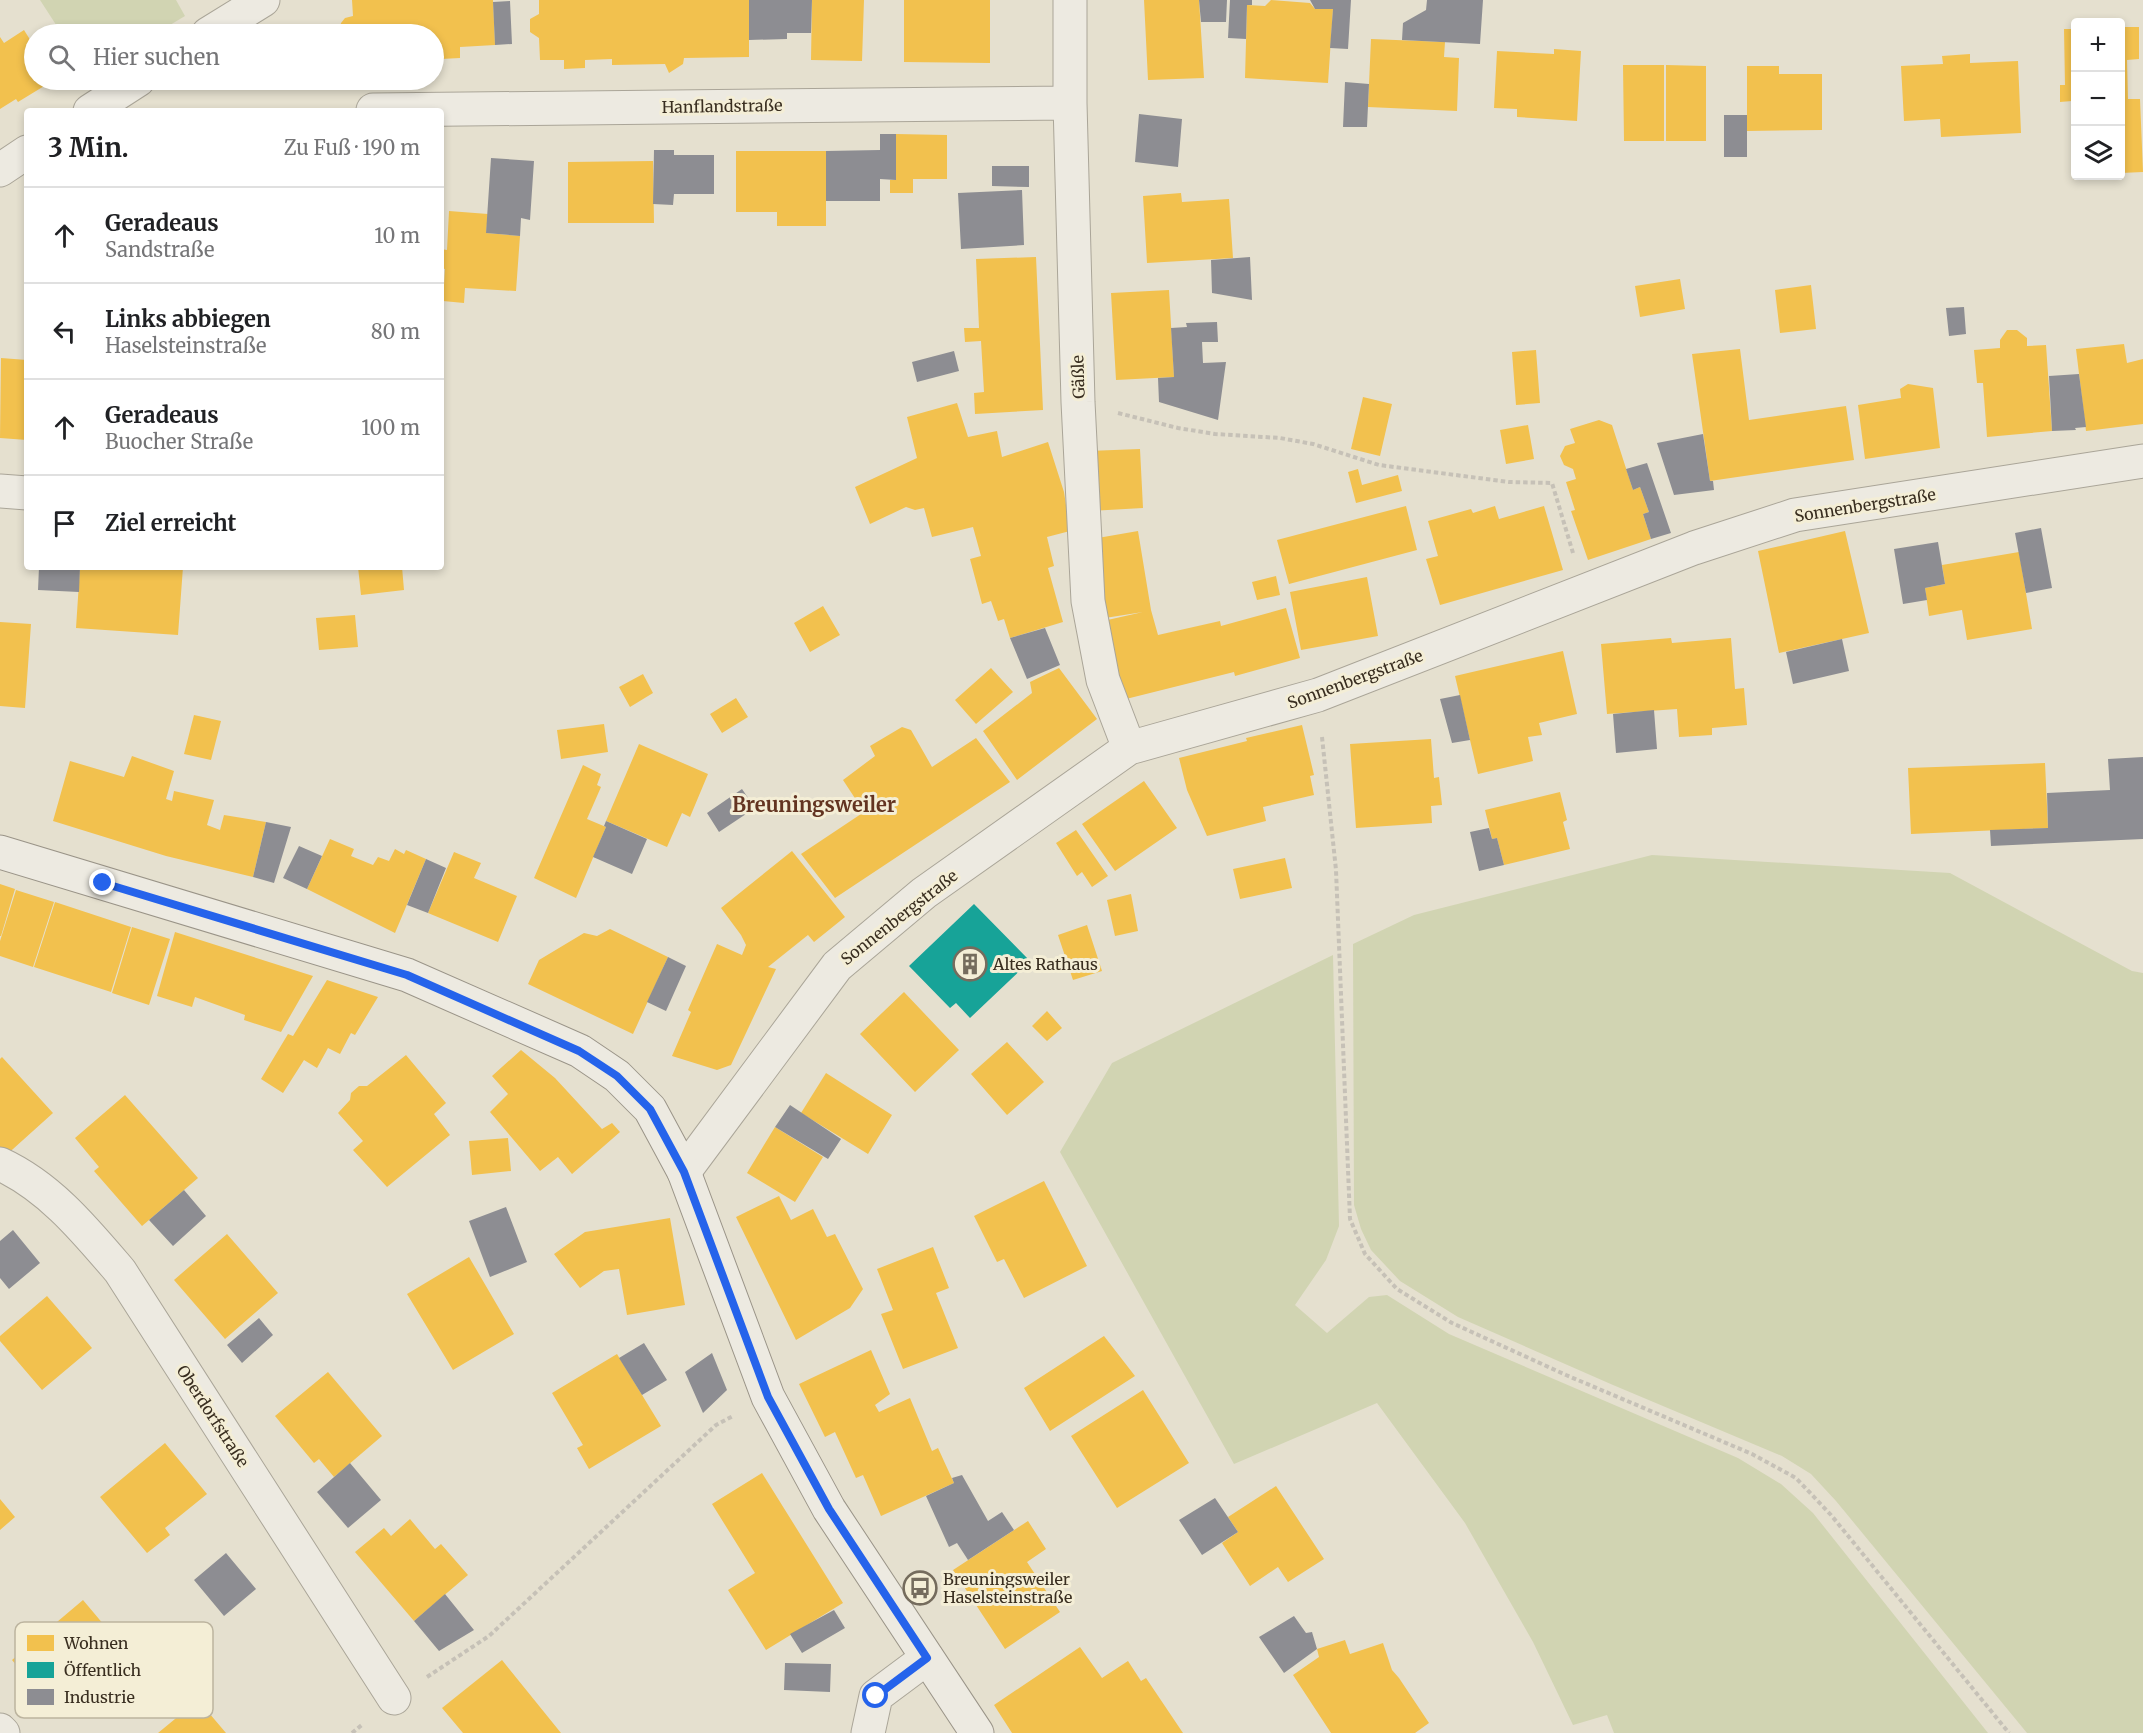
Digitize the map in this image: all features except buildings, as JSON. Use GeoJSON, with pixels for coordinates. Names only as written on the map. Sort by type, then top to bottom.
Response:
{"type":"FeatureCollection","features":[{"type":"Feature","properties":{"kind":"street"},"geometry":{"type":"LineString","coordinates":[[224,24],[263,0]]}},
{"type":"Feature","properties":{"kind":"street","name":"Gäßle"},"geometry":{"type":"LineString","coordinates":[[1071,0],[1070,103],[1078,402],[1088,601],[1103,680],[1129,748]]}},
{"type":"Feature","properties":{"kind":"street"},"geometry":{"type":"LineString","coordinates":[[95,108],[123,90]]}},
{"type":"Feature","properties":{"kind":"street","name":"Hanflandstraße"},"geometry":{"type":"LineString","coordinates":[[444,109],[1070,103]]}},
{"type":"Feature","properties":{"kind":"street"},"geometry":{"type":"LineString","coordinates":[[0,170],[24,154]]}},
{"type":"Feature","properties":{"kind":"street","name":"Sonnenbergstraße"},"geometry":{"type":"LineString","coordinates":[[684,1172],[837,966],[924,893],[1129,748],[1318,695],[1694,548],[1795,514],[2143,462]]}},
{"type":"Feature","properties":{"kind":"street"},"geometry":{"type":"LineString","coordinates":[[0,491],[24,493]]}},
{"type":"Feature","properties":{"kind":"street"},"geometry":{"type":"LineString","coordinates":[[0,852],[407,975],[579,1051],[617,1076],[650,1109],[684,1172],[768,1397],[829,1509],[977,1733]]}},
{"type":"Feature","properties":{"kind":"street","name":"Oberdorfstraße"},"geometry":{"type":"LineString","coordinates":[[0,1164],[19,1173],[68,1211],[120,1271],[394,1698]]}},
{"type":"Feature","properties":{"kind":"street"},"geometry":{"type":"LineString","coordinates":[[868,1733],[876,1696],[927,1658]]}},
{"type":"Feature","properties":{"kind":"path"},"geometry":{"type":"LineString","coordinates":[[1078,402],[1178,428],[1215,434],[1280,438],[1313,444],[1379,465],[1509,482],[1552,483],[1584,591]]}},
{"type":"Feature","properties":{"kind":"path"},"geometry":{"type":"LineString","coordinates":[[1318,695],[1336,870],[1350,1219],[1365,1254],[1397,1288],[1452,1323],[1566,1375],[1752,1454],[1796,1478],[1831,1515],[2009,1733]]}},
{"type":"Feature","properties":{"kind":"path"},"geometry":{"type":"LineString","coordinates":[[352,1733],[394,1698],[489,1636],[717,1425]]}},
{"type":"Feature","properties":{"kind":"green space"},"geometry":{"type":"Polygon","coordinates":[[[40,0],[176,0],[185,16],[172,24],[56,24],[40,0]]]}},
{"type":"Feature","properties":{"kind":"green space"},"geometry":{"type":"Polygon","coordinates":[[[1652,855],[1950,873],[2132,971],[2143,973],[2143,1733],[2027,1733],[1836,1501],[1811,1474],[1782,1456],[1458,1317],[1400,1281],[1371,1250],[1361,1229],[1354,1205],[1353,944],[1414,915],[1652,855]]]}},
{"type":"Feature","properties":{"kind":"green space"},"geometry":{"type":"Polygon","coordinates":[[[1333,955],[1339,1226],[1326,1260],[1295,1305],[1327,1333],[1369,1297],[1387,1295],[1449,1334],[1738,1458],[1781,1484],[1813,1513],[1988,1733],[1614,1733],[1607,1715],[1573,1725],[1533,1642],[1465,1523],[1377,1403],[1234,1464],[1060,1152],[1112,1063],[1333,955]]]}},
{"type":"Feature","properties":{"kind":"place","name":"Altes Rathaus"},"geometry":{"type":"Point","coordinates":[970,964]}},
{"type":"Feature","properties":{"kind":"place","name":"Breuningsweiler Haselsteinstraße"},"geometry":{"type":"Point","coordinates":[920,1588]}},
{"type":"Feature","properties":{"kind":"district","name":"Breuningsweiler"},"geometry":{"type":"Point","coordinates":[814,804]}},
{"type":"Feature","properties":{"kind":"route"},"geometry":{"type":"LineString","coordinates":[[103,883],[407,975],[579,1051],[617,1076],[650,1109],[684,1172],[768,1397],[829,1509],[927,1658],[876,1696]]}}]}
